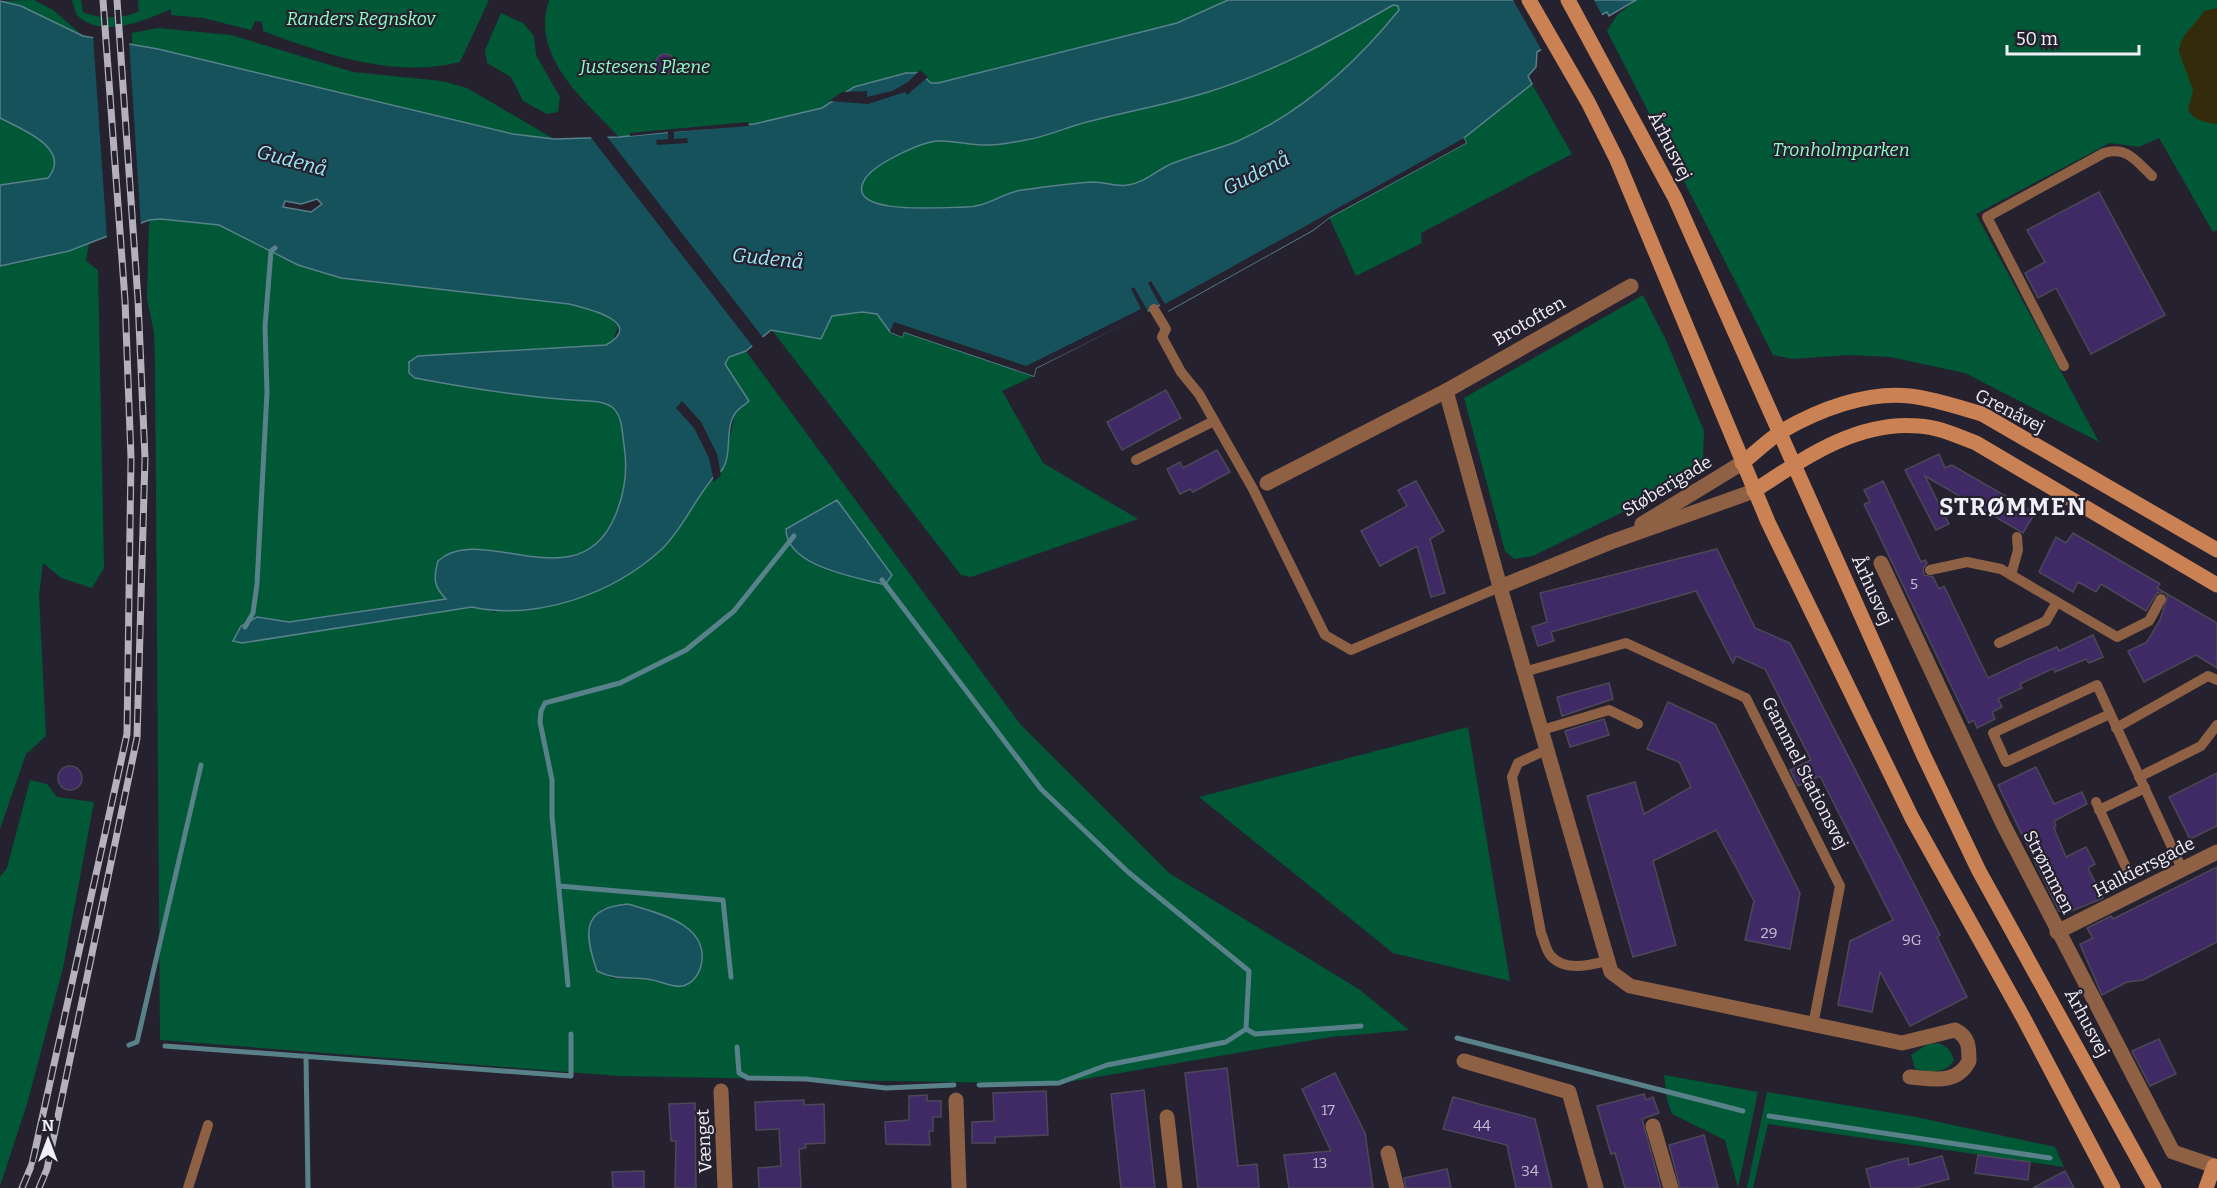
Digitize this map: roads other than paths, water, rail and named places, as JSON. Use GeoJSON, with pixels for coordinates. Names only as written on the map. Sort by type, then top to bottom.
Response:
{"type":"FeatureCollection","features":[{"type":"Feature","properties":{"kind":"main road"},"geometry":{"type":"LineString","coordinates":[[1529,0],[1588,102],[1617,160],[1754,491],[1912,818],[2023,1017],[2114,1188]]}},
{"type":"Feature","properties":{"kind":"main road","name":"Århusvej"},"geometry":{"type":"LineString","coordinates":[[1568,0],[1675,198],[1923,754],[1979,871],[2154,1188]]}},
{"type":"Feature","properties":{"kind":"main road","name":"Grenåvej"},"geometry":{"type":"LineString","coordinates":[[1742,463],[1780,432],[1820,411],[1875,398],[1908,396],[1943,402],[1982,414],[2217,550]]}},
{"type":"Feature","properties":{"kind":"main road"},"geometry":{"type":"LineString","coordinates":[[1754,491],[1834,442],[1869,431],[1893,426],[1919,426],[1946,431],[1976,443],[2217,585]]}},
{"type":"Feature","properties":{"kind":"main road"},"geometry":{"type":"LineString","coordinates":[[2206,1188],[2216,1166]]}},
{"type":"Feature","properties":{"kind":"street","name":"Brotoften"},"geometry":{"type":"LineString","coordinates":[[1267,483],[1446,391],[1631,286]]}},
{"type":"Feature","properties":{"kind":"street"},"geometry":{"type":"LineString","coordinates":[[1446,391],[1611,972],[1630,986],[1902,1043],[1955,1030],[1963,1034],[1968,1042],[1969,1061],[1958,1076],[1948,1080],[1910,1077]]}},
{"type":"Feature","properties":{"kind":"street","name":"Støberigade"},"geometry":{"type":"LineString","coordinates":[[1611,542],[1742,463]]}},
{"type":"Feature","properties":{"kind":"street","name":"Støberigade"},"geometry":{"type":"LineString","coordinates":[[1500,587],[1611,542],[1754,491]]}},
{"type":"Feature","properties":{"kind":"street","name":"Strømmen"},"geometry":{"type":"LineString","coordinates":[[1881,563],[1897,585],[2003,824],[2173,1152],[2216,1166]]}},
{"type":"Feature","properties":{"kind":"street","name":"Halkiersgade"},"geometry":{"type":"LineString","coordinates":[[2057,932],[2217,852]]}},
{"type":"Feature","properties":{"kind":"street"},"geometry":{"type":"LineString","coordinates":[[1464,1061],[1569,1092],[1596,1188]]}},
{"type":"Feature","properties":{"kind":"street","name":"Vænget"},"geometry":{"type":"LineString","coordinates":[[721,1091],[725,1188]]}},
{"type":"Feature","properties":{"kind":"street"},"geometry":{"type":"LineString","coordinates":[[956,1100],[959,1188]]}},
{"type":"Feature","properties":{"kind":"street"},"geometry":{"type":"LineString","coordinates":[[1167,1117],[1175,1188]]}},
{"type":"Feature","properties":{"kind":"street"},"geometry":{"type":"LineString","coordinates":[[1653,1126],[1671,1188]]}},
{"type":"Feature","properties":{"kind":"street"},"geometry":{"type":"LineString","coordinates":[[1388,1153],[1397,1188]]}},
{"type":"Feature","properties":{"kind":"lane"},"geometry":{"type":"LineString","coordinates":[[2064,366],[1987,217],[2104,153],[2115,150],[2127,152],[2152,176]]}},
{"type":"Feature","properties":{"kind":"lane"},"geometry":{"type":"LineString","coordinates":[[1155,309],[1166,329],[1162,337],[1181,372],[1199,394],[1264,511],[1325,635],[1351,650],[1500,587]]}},
{"type":"Feature","properties":{"kind":"lane"},"geometry":{"type":"LineString","coordinates":[[1136,460],[1214,421]]}},
{"type":"Feature","properties":{"kind":"lane"},"geometry":{"type":"LineString","coordinates":[[2011,575],[2017,556],[2017,537]]}},
{"type":"Feature","properties":{"kind":"lane"},"geometry":{"type":"LineString","coordinates":[[1930,570],[1967,562],[1984,564],[2011,575],[2117,637],[2149,621],[2162,599]]}},
{"type":"Feature","properties":{"kind":"lane"},"geometry":{"type":"LineString","coordinates":[[1999,643],[2046,621],[2057,602]]}},
{"type":"Feature","properties":{"kind":"lane","name":"Gammel Stationsvej"},"geometry":{"type":"LineString","coordinates":[[1524,672],[1626,643],[1746,698],[1840,886],[1813,1025]]}},
{"type":"Feature","properties":{"kind":"lane"},"geometry":{"type":"LineString","coordinates":[[2116,728],[2208,676],[2217,680]]}},
{"type":"Feature","properties":{"kind":"lane"},"geometry":{"type":"LineString","coordinates":[[2110,714],[2006,762],[1993,733],[2097,685],[2182,869]]}},
{"type":"Feature","properties":{"kind":"lane"},"geometry":{"type":"LineString","coordinates":[[1542,730],[1609,710],[1638,724]]}},
{"type":"Feature","properties":{"kind":"lane"},"geometry":{"type":"LineString","coordinates":[[2139,777],[2201,746],[2217,725]]}},
{"type":"Feature","properties":{"kind":"lane"},"geometry":{"type":"LineString","coordinates":[[1548,749],[1518,763],[1512,777],[1541,933],[1551,956],[1569,965],[1581,967],[1607,961]]}},
{"type":"Feature","properties":{"kind":"lane"},"geometry":{"type":"LineString","coordinates":[[2129,874],[2098,806],[2145,788]]}},
{"type":"Feature","properties":{"kind":"lane"},"geometry":{"type":"LineString","coordinates":[[189,1188],[208,1125]]}},
{"type":"Feature","properties":{"kind":"water","name":"Gudenå"},"geometry":{"type":"Polygon","coordinates":[[[1228,0],[1636,0],[1609,16],[1607,12],[1603,14],[1537,52],[1536,67],[1528,76],[1532,84],[1464,138],[1466,143],[1330,217],[1313,230],[1168,311],[1160,305],[1036,368],[1034,376],[904,332],[902,337],[890,332],[877,314],[862,312],[832,316],[821,339],[771,330],[746,351],[729,357],[725,364],[749,401],[732,418],[727,456],[722,470],[706,487],[669,541],[642,565],[621,579],[597,591],[548,607],[497,610],[472,607],[242,643],[233,641],[241,626],[257,617],[289,622],[446,599],[437,586],[436,567],[438,561],[456,551],[479,549],[555,558],[578,554],[599,541],[615,516],[625,481],[626,463],[621,425],[612,407],[598,402],[513,394],[415,378],[409,373],[409,362],[418,356],[606,345],[617,337],[620,329],[617,323],[609,317],[569,304],[341,278],[298,265],[219,225],[161,219],[149,220],[69,251],[0,266],[0,185],[48,178],[54,167],[54,157],[49,148],[40,140],[0,118],[0,1],[21,6],[83,36],[158,49],[513,134],[554,139],[619,137],[754,124],[822,108],[854,87],[906,73],[920,73],[931,83],[938,83],[1177,23],[1228,0]],[[1393,5],[1302,55],[1254,76],[1205,93],[1086,122],[1026,140],[990,145],[937,141],[919,146],[898,155],[870,173],[865,179],[862,191],[868,199],[881,205],[939,208],[974,206],[1022,190],[1057,185],[1093,182],[1134,184],[1171,164],[1238,141],[1284,116],[1326,85],[1365,49],[1399,10],[1398,6],[1393,5]],[[317,199],[301,204],[285,201],[283,207],[311,212],[322,204],[317,199]]]}},
{"type":"Feature","properties":{"kind":"water"},"geometry":{"type":"Polygon","coordinates":[[[837,500],[892,575],[885,585],[825,568],[798,553],[789,542],[786,529],[837,500]]]}},
{"type":"Feature","properties":{"kind":"water"},"geometry":{"type":"Polygon","coordinates":[[[628,904],[666,916],[690,930],[698,940],[702,952],[701,966],[697,976],[687,985],[674,986],[652,980],[616,977],[597,971],[590,945],[590,925],[594,917],[602,911],[613,906],[628,904]]]}},
{"type":"Feature","properties":{"kind":"waterway"},"geometry":{"type":"LineString","coordinates":[[245,627],[253,613],[257,584],[267,392],[265,327],[271,251],[275,248]]}},
{"type":"Feature","properties":{"kind":"waterway"},"geometry":{"type":"LineString","coordinates":[[568,985],[552,816],[552,780],[540,722],[541,711],[545,703],[620,683],[686,650],[734,611],[794,536]]}},
{"type":"Feature","properties":{"kind":"waterway"},"geometry":{"type":"LineString","coordinates":[[882,580],[1041,789],[1128,872],[1249,971],[1246,1029],[1226,1042],[1107,1065],[1059,1083],[979,1085]]}},
{"type":"Feature","properties":{"kind":"waterway"},"geometry":{"type":"LineString","coordinates":[[129,1045],[137,1042],[201,765]]}},
{"type":"Feature","properties":{"kind":"waterway"},"geometry":{"type":"LineString","coordinates":[[559,886],[723,900],[731,977]]}},
{"type":"Feature","properties":{"kind":"waterway"},"geometry":{"type":"LineString","coordinates":[[1246,1029],[1255,1034],[1361,1026]]}},
{"type":"Feature","properties":{"kind":"waterway"},"geometry":{"type":"LineString","coordinates":[[165,1046],[571,1076],[571,1034]]}},
{"type":"Feature","properties":{"kind":"waterway"},"geometry":{"type":"LineString","coordinates":[[1457,1038],[1743,1111]]}},
{"type":"Feature","properties":{"kind":"waterway"},"geometry":{"type":"LineString","coordinates":[[737,1047],[739,1073],[748,1078],[806,1079],[886,1088],[954,1085]]}},
{"type":"Feature","properties":{"kind":"waterway"},"geometry":{"type":"LineString","coordinates":[[306,1056],[308,1188]]}},
{"type":"Feature","properties":{"kind":"waterway"},"geometry":{"type":"LineString","coordinates":[[1769,1116],[2050,1158]]}},
{"type":"Feature","properties":{"kind":"railway"},"geometry":{"type":"LineString","coordinates":[[22,1188],[32,1164],[127,734],[131,458],[125,300],[103,0]]}},
{"type":"Feature","properties":{"kind":"railway"},"geometry":{"type":"LineString","coordinates":[[39,1188],[47,1169],[137,738],[145,458],[138,300],[117,0]]}},
{"type":"Feature","properties":{"kind":"district","name":"STRØMMEN"},"geometry":{"type":"Point","coordinates":[2013,507]}},
{"type":"Feature","properties":{"kind":"park label","name":"Randers Regnskov"},"geometry":{"type":"Point","coordinates":[361,19]}},
{"type":"Feature","properties":{"kind":"park label","name":"Justesens Plæne"},"geometry":{"type":"Point","coordinates":[645,67]}},
{"type":"Feature","properties":{"kind":"park label","name":"Tronholmparken"},"geometry":{"type":"Point","coordinates":[1841,150]}}]}
